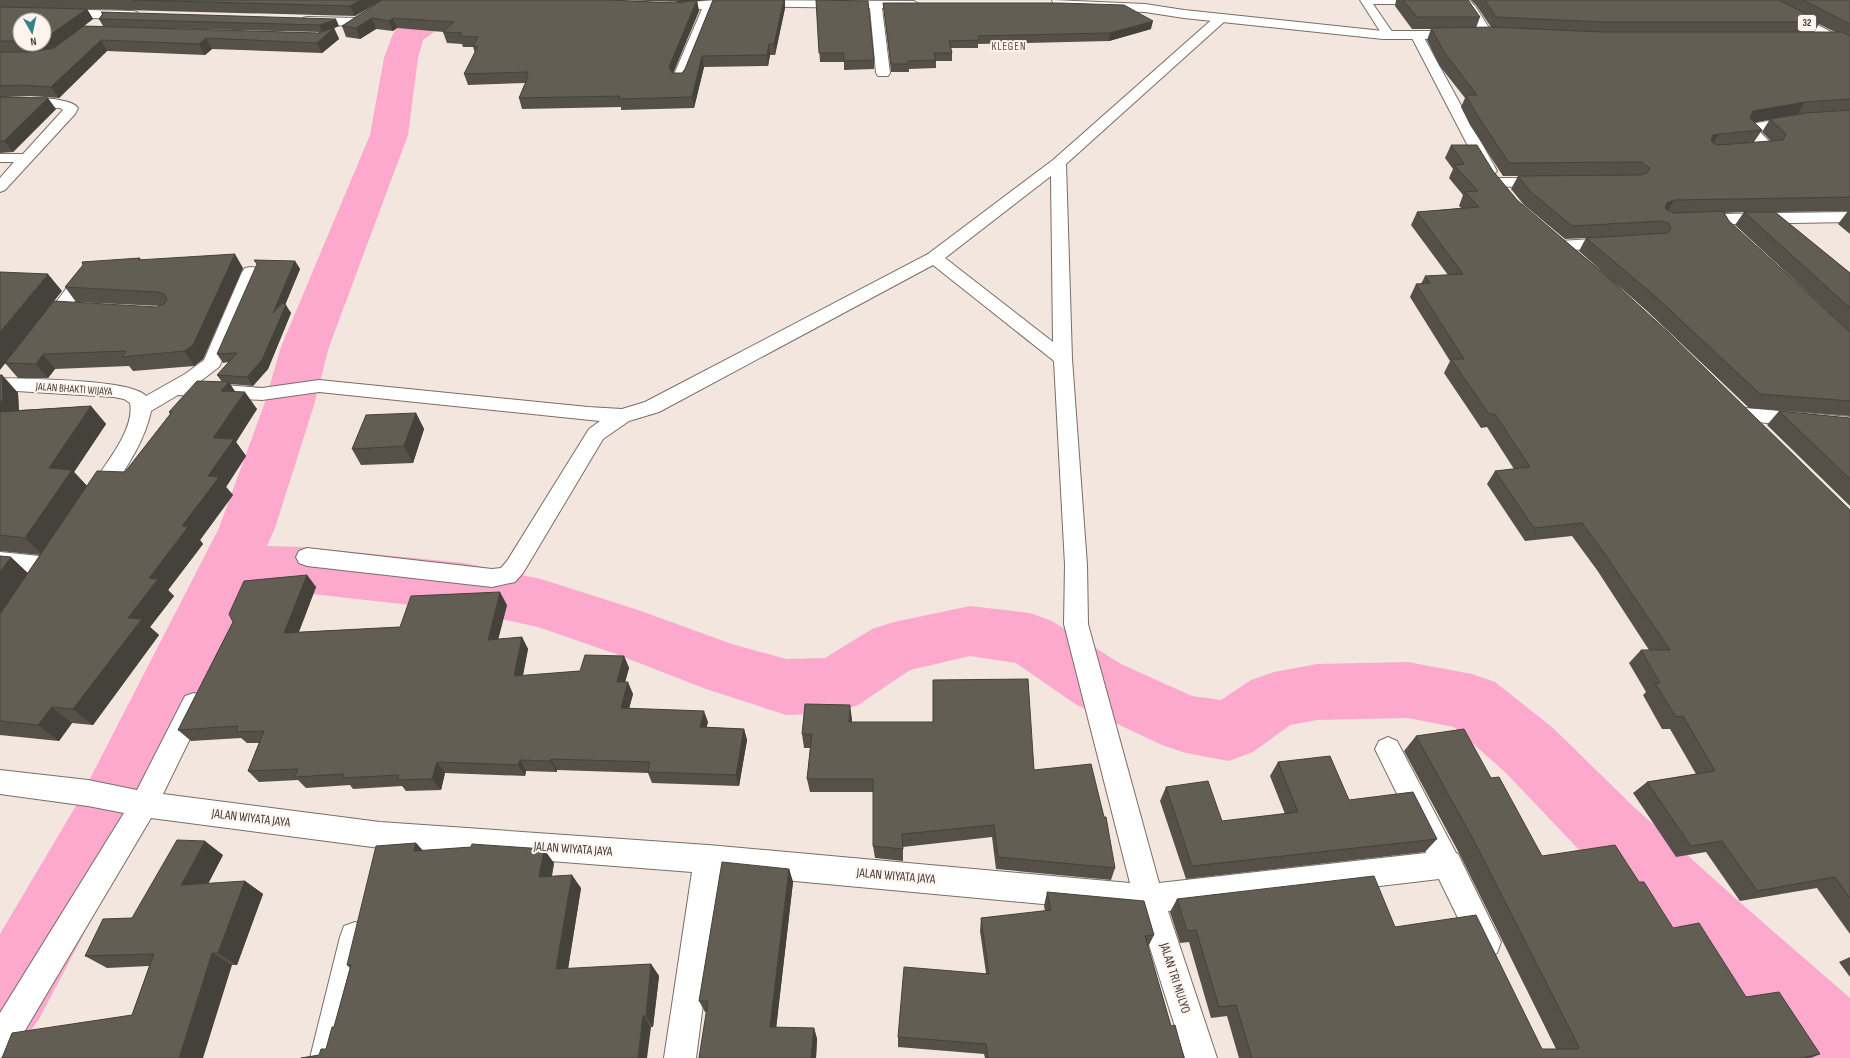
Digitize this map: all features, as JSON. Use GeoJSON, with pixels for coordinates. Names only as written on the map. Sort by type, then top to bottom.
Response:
{"type":"FeatureCollection","features":[{"type":"Feature","properties":{"kind":"main road"},"geometry":{"type":"LineString","coordinates":[[1389,36],[1366,1],[1406,0]]}},
{"type":"Feature","properties":{"kind":"main road"},"geometry":{"type":"LineString","coordinates":[[1462,0],[1471,9],[1487,34]]}},
{"type":"Feature","properties":{"kind":"main road","name":"32"},"geometry":{"type":"LineString","coordinates":[[1762,0],[1850,47]]}},
{"type":"Feature","properties":{"kind":"main road"},"geometry":{"type":"LineString","coordinates":[[654,6],[678,8],[735,1],[923,5]]}},
{"type":"Feature","properties":{"kind":"main road"},"geometry":{"type":"LineString","coordinates":[[1044,5],[1058,2],[1145,8],[1221,18],[1389,36],[1503,34]]}},
{"type":"Feature","properties":{"kind":"main road"},"geometry":{"type":"LineString","coordinates":[[93,27],[109,14],[126,4]]}},
{"type":"Feature","properties":{"kind":"main road"},"geometry":{"type":"LineString","coordinates":[[679,79],[709,5]]}},
{"type":"Feature","properties":{"kind":"main road"},"geometry":{"type":"LineString","coordinates":[[876,5],[883,73]]}},
{"type":"Feature","properties":{"kind":"main road"},"geometry":{"type":"LineString","coordinates":[[0,12],[148,16]]}},
{"type":"Feature","properties":{"kind":"main road"},"geometry":{"type":"LineString","coordinates":[[336,35],[369,15]]}},
{"type":"Feature","properties":{"kind":"main road"},"geometry":{"type":"LineString","coordinates":[[307,557],[492,578],[507,576],[515,567],[596,434],[622,416],[652,407],[934,258],[1058,164],[1221,18]]}},
{"type":"Feature","properties":{"kind":"main road"},"geometry":{"type":"LineString","coordinates":[[296,20],[358,22]]}},
{"type":"Feature","properties":{"kind":"main road"},"geometry":{"type":"LineString","coordinates":[[1417,36],[1496,183],[1509,199]]}},
{"type":"Feature","properties":{"kind":"main road"},"geometry":{"type":"LineString","coordinates":[[1806,39],[1837,39]]}},
{"type":"Feature","properties":{"kind":"main road"},"geometry":{"type":"LineString","coordinates":[[0,102],[63,104],[71,108],[70,111],[25,158],[0,187]]}},
{"type":"Feature","properties":{"kind":"main road"},"geometry":{"type":"LineString","coordinates":[[1734,151],[1768,148],[1767,145],[1752,133],[1750,128],[1797,120],[1850,117]]}},
{"type":"Feature","properties":{"kind":"main road"},"geometry":{"type":"LineString","coordinates":[[0,158],[25,158]]}},
{"type":"Feature","properties":{"kind":"main road","name":"JALAN TRI MULYO"},"geometry":{"type":"LineString","coordinates":[[1058,164],[1064,359],[1076,565],[1076,624],[1149,899],[1201,1058]]}},
{"type":"Feature","properties":{"kind":"main road"},"geometry":{"type":"LineString","coordinates":[[1496,183],[1557,182]]}},
{"type":"Feature","properties":{"kind":"main road"},"geometry":{"type":"LineString","coordinates":[[1745,246],[1715,218],[1850,217]]}},
{"type":"Feature","properties":{"kind":"main road"},"geometry":{"type":"LineString","coordinates":[[1576,261],[1553,241],[1629,242]]}},
{"type":"Feature","properties":{"kind":"main road"},"geometry":{"type":"LineString","coordinates":[[934,258],[1064,359]]}},
{"type":"Feature","properties":{"kind":"main road"},"geometry":{"type":"LineString","coordinates":[[84,515],[130,441],[136,429],[141,408],[200,373],[212,362],[251,272]]}},
{"type":"Feature","properties":{"kind":"main road"},"geometry":{"type":"LineString","coordinates":[[36,340],[83,278]]}},
{"type":"Feature","properties":{"kind":"main road"},"geometry":{"type":"LineString","coordinates":[[60,308],[83,310]]}},
{"type":"Feature","properties":{"kind":"main road"},"geometry":{"type":"LineString","coordinates":[[1,384],[16,365]]}},
{"type":"Feature","properties":{"kind":"main road","name":"JALAN BHAKTI WIJAYA"},"geometry":{"type":"LineString","coordinates":[[1,384],[114,391],[131,395],[139,400],[141,408]]}},
{"type":"Feature","properties":{"kind":"main road"},"geometry":{"type":"LineString","coordinates":[[175,388],[262,394],[319,386],[588,414],[622,416]]}},
{"type":"Feature","properties":{"kind":"main road"},"geometry":{"type":"LineString","coordinates":[[1765,437],[1739,410],[1850,424]]}},
{"type":"Feature","properties":{"kind":"main road"},"geometry":{"type":"LineString","coordinates":[[36,586],[62,547]]}},
{"type":"Feature","properties":{"kind":"main road"},"geometry":{"type":"LineString","coordinates":[[0,561],[49,566]]}},
{"type":"Feature","properties":{"kind":"main road"},"geometry":{"type":"LineString","coordinates":[[0,1043],[141,803],[205,683]]}},
{"type":"Feature","properties":{"kind":"main road"},"geometry":{"type":"LineString","coordinates":[[1388,749],[1448,864],[1497,965]]}},
{"type":"Feature","properties":{"kind":"main road","name":"JALAN WIYATA JAYA"},"geometry":{"type":"LineString","coordinates":[[0,782],[88,793],[377,846],[708,859],[1149,899],[1448,864]]}},
{"type":"Feature","properties":{"kind":"main road"},"geometry":{"type":"LineString","coordinates":[[680,1058],[708,859]]}},
{"type":"Feature","properties":{"kind":"main road"},"geometry":{"type":"LineString","coordinates":[[326,1058],[361,912]]}},
{"type":"Feature","properties":{"kind":"building"},"geometry":{"type":"Polygon","coordinates":[[[133,0],[361,0],[350,6],[133,0]]]}},
{"type":"Feature","properties":{"kind":"building"},"geometry":{"type":"Polygon","coordinates":[[[382,0],[609,0],[676,3],[697,0],[669,67],[672,73],[682,73],[713,0],[784,0],[774,44],[769,44],[767,55],[702,56],[692,97],[619,99],[620,96],[519,98],[528,77],[526,77],[528,72],[464,74],[478,46],[473,46],[478,37],[459,36],[462,33],[443,32],[454,22],[393,18],[389,21],[372,18],[356,28],[342,26],[382,0]]]}},
{"type":"Feature","properties":{"kind":"building"},"geometry":{"type":"Polygon","coordinates":[[[816,0],[868,1],[874,60],[844,61],[844,53],[819,53],[816,0]]]}},
{"type":"Feature","properties":{"kind":"building"},"geometry":{"type":"Polygon","coordinates":[[[1403,0],[1468,0],[1480,17],[1417,17],[1403,0]]]}},
{"type":"Feature","properties":{"kind":"building"},"geometry":{"type":"Polygon","coordinates":[[[1485,0],[1779,0],[1821,22],[1602,22],[1496,17],[1485,0]]]}},
{"type":"Feature","properties":{"kind":"building"},"geometry":{"type":"Polygon","coordinates":[[[1803,0],[1850,0],[1850,24],[1803,0]]]}},
{"type":"Feature","properties":{"kind":"building"},"geometry":{"type":"Polygon","coordinates":[[[883,3],[1060,3],[1124,5],[1153,21],[1110,33],[978,36],[979,40],[949,41],[952,53],[934,53],[936,60],[908,61],[908,64],[891,64],[883,3]]]}},
{"type":"Feature","properties":{"kind":"building"},"geometry":{"type":"Polygon","coordinates":[[[0,7],[87,9],[52,33],[52,12],[12,12],[12,41],[0,41],[0,7]]]}},
{"type":"Feature","properties":{"kind":"building"},"geometry":{"type":"Polygon","coordinates":[[[101,12],[336,19],[319,25],[99,19],[103,14],[101,12]]]}},
{"type":"Feature","properties":{"kind":"building"},"geometry":{"type":"Polygon","coordinates":[[[84,26],[318,33],[334,28],[317,43],[206,38],[199,44],[101,40],[51,87],[22,85],[0,86],[0,52],[52,52],[52,48],[84,26]]]}},
{"type":"Feature","properties":{"kind":"building"},"geometry":{"type":"Polygon","coordinates":[[[1492,27],[1602,32],[1842,32],[1850,36],[1850,99],[1805,102],[1753,111],[1750,118],[1762,130],[1713,135],[1711,140],[1714,144],[1719,145],[1783,140],[1786,134],[1770,119],[1806,113],[1850,110],[1850,197],[1674,200],[1667,203],[1665,208],[1674,213],[1723,211],[1729,221],[1850,332],[1850,401],[1760,394],[1656,297],[1586,238],[1668,233],[1671,228],[1669,223],[1661,221],[1572,226],[1531,192],[1518,176],[1641,175],[1647,173],[1650,168],[1641,162],[1509,163],[1466,95],[1477,95],[1444,52],[1431,28],[1492,27]]]}},
{"type":"Feature","properties":{"kind":"building"},"geometry":{"type":"Polygon","coordinates":[[[0,97],[48,98],[4,141],[0,141],[0,97]]]}},
{"type":"Feature","properties":{"kind":"building"},"geometry":{"type":"Polygon","coordinates":[[[1451,145],[1477,145],[1493,171],[1517,200],[1611,280],[1668,332],[1850,510],[1850,898],[1835,877],[1757,891],[1722,841],[1691,846],[1647,782],[1715,771],[1683,716],[1676,717],[1655,683],[1660,683],[1641,650],[1670,650],[1582,523],[1534,528],[1495,471],[1530,467],[1495,414],[1489,414],[1451,359],[1464,359],[1416,284],[1430,283],[1425,276],[1463,274],[1417,212],[1479,207],[1465,192],[1478,191],[1454,165],[1464,164],[1451,145]]]}},
{"type":"Feature","properties":{"kind":"building"},"geometry":{"type":"Polygon","coordinates":[[[1744,212],[1775,212],[1850,273],[1850,308],[1744,212]]]}},
{"type":"Feature","properties":{"kind":"building"},"geometry":{"type":"Polygon","coordinates":[[[235,254],[193,345],[184,351],[122,357],[126,351],[43,354],[36,364],[5,363],[54,301],[157,307],[164,304],[167,299],[164,294],[157,292],[65,287],[83,265],[82,262],[235,254]]]}},
{"type":"Feature","properties":{"kind":"building"},"geometry":{"type":"Polygon","coordinates":[[[254,260],[295,261],[273,313],[282,303],[286,305],[262,360],[247,377],[217,375],[237,353],[217,354],[257,264],[254,260]]]}},
{"type":"Feature","properties":{"kind":"building"},"geometry":{"type":"Polygon","coordinates":[[[0,272],[48,274],[0,332],[0,272]]]}},
{"type":"Feature","properties":{"kind":"building"},"geometry":{"type":"Polygon","coordinates":[[[0,375],[2,375],[3,399],[0,403],[0,375]]]}},
{"type":"Feature","properties":{"kind":"building"},"geometry":{"type":"Polygon","coordinates":[[[197,381],[229,382],[221,391],[245,392],[213,438],[234,439],[208,476],[219,477],[182,526],[188,527],[149,578],[158,579],[128,618],[142,619],[73,709],[52,707],[38,725],[0,721],[0,614],[97,471],[125,472],[172,412],[169,412],[197,381]]]}},
{"type":"Feature","properties":{"kind":"building"},"geometry":{"type":"Polygon","coordinates":[[[91,406],[49,468],[72,470],[25,538],[0,535],[0,412],[91,406]]]}},
{"type":"Feature","properties":{"kind":"building"},"geometry":{"type":"Polygon","coordinates":[[[1779,411],[1850,418],[1850,479],[1779,411]]]}},
{"type":"Feature","properties":{"kind":"building"},"geometry":{"type":"Polygon","coordinates":[[[416,413],[404,446],[352,449],[366,415],[416,413]]]}},
{"type":"Feature","properties":{"kind":"building"},"geometry":{"type":"Polygon","coordinates":[[[0,556],[11,557],[0,572],[0,556]]]}},
{"type":"Feature","properties":{"kind":"building"},"geometry":{"type":"Polygon","coordinates":[[[307,575],[284,633],[400,627],[411,596],[500,592],[488,640],[522,637],[514,676],[580,671],[585,655],[624,656],[617,682],[628,682],[621,708],[704,711],[700,727],[744,729],[736,775],[648,772],[650,762],[551,759],[550,761],[520,760],[518,765],[437,762],[432,779],[397,780],[399,775],[343,778],[344,774],[295,777],[298,769],[248,771],[264,731],[236,732],[238,726],[178,730],[233,622],[229,614],[244,581],[307,575]]]}},
{"type":"Feature","properties":{"kind":"building"},"geometry":{"type":"Polygon","coordinates":[[[1028,679],[1034,770],[1091,764],[1104,817],[1106,817],[1115,868],[998,857],[994,825],[902,834],[903,849],[873,846],[873,779],[807,779],[812,734],[802,734],[805,704],[850,705],[849,722],[933,722],[933,680],[1028,679]]]}},
{"type":"Feature","properties":{"kind":"building"},"geometry":{"type":"Polygon","coordinates":[[[1464,729],[1491,778],[1499,777],[1542,856],[1615,845],[1639,882],[1644,882],[1673,928],[1699,923],[1746,997],[1779,992],[1820,1054],[1802,1058],[1252,1058],[1236,1005],[1219,1007],[1196,930],[1187,931],[1177,899],[1374,876],[1395,927],[1476,915],[1542,1049],[1578,1049],[1579,1047],[1473,839],[1416,736],[1464,729]]]}},
{"type":"Feature","properties":{"kind":"building"},"geometry":{"type":"Polygon","coordinates":[[[1330,756],[1349,800],[1413,792],[1437,839],[1192,866],[1166,787],[1208,781],[1222,821],[1298,812],[1278,762],[1330,756]]]}},
{"type":"Feature","properties":{"kind":"building"},"geometry":{"type":"Polygon","coordinates":[[[177,840],[205,841],[181,885],[245,881],[218,953],[212,953],[179,1058],[2,1058],[12,1033],[132,1015],[154,954],[85,956],[103,919],[132,918],[177,840]]]}},
{"type":"Feature","properties":{"kind":"building"},"geometry":{"type":"Polygon","coordinates":[[[416,843],[414,851],[471,847],[472,844],[544,849],[539,877],[572,875],[556,969],[651,964],[646,1016],[643,1016],[638,1058],[301,1058],[319,1055],[321,1049],[326,1049],[332,1027],[334,1027],[351,965],[347,965],[376,846],[416,843]]]}},
{"type":"Feature","properties":{"kind":"building"},"geometry":{"type":"Polygon","coordinates":[[[722,862],[789,869],[770,1027],[814,1028],[811,1058],[699,1058],[708,1001],[699,1001],[722,862]]]}},
{"type":"Feature","properties":{"kind":"building"},"geometry":{"type":"Polygon","coordinates":[[[1047,892],[1144,901],[1154,935],[1145,936],[1171,1026],[1175,1025],[1184,1058],[988,1058],[986,1044],[898,1037],[904,967],[989,974],[981,918],[1051,910],[1047,892]]]}},
{"type":"Feature","properties":{"kind":"waterway"},"geometry":{"type":"LineString","coordinates":[[228,567],[247,528],[289,405],[305,347],[389,135],[401,58],[408,36],[435,15],[458,0]]}},
{"type":"Feature","properties":{"kind":"waterway"},"geometry":{"type":"LineString","coordinates":[[0,1007],[11,991],[102,828],[228,567]]}},
{"type":"Feature","properties":{"kind":"waterway"},"geometry":{"type":"LineString","coordinates":[[228,567],[303,570],[464,587],[541,603],[638,636],[729,670],[786,687],[835,685],[894,648],[970,631],[1030,639],[1098,684],[1186,724],[1229,731],[1274,700],[1317,692],[1408,690],[1472,702],[1529,750],[1610,832],[1708,925],[1850,1053]]}},
{"type":"Feature","properties":{"kind":"district","name":"KLEGEN"},"geometry":{"type":"Point","coordinates":[1009,46]}}]}
